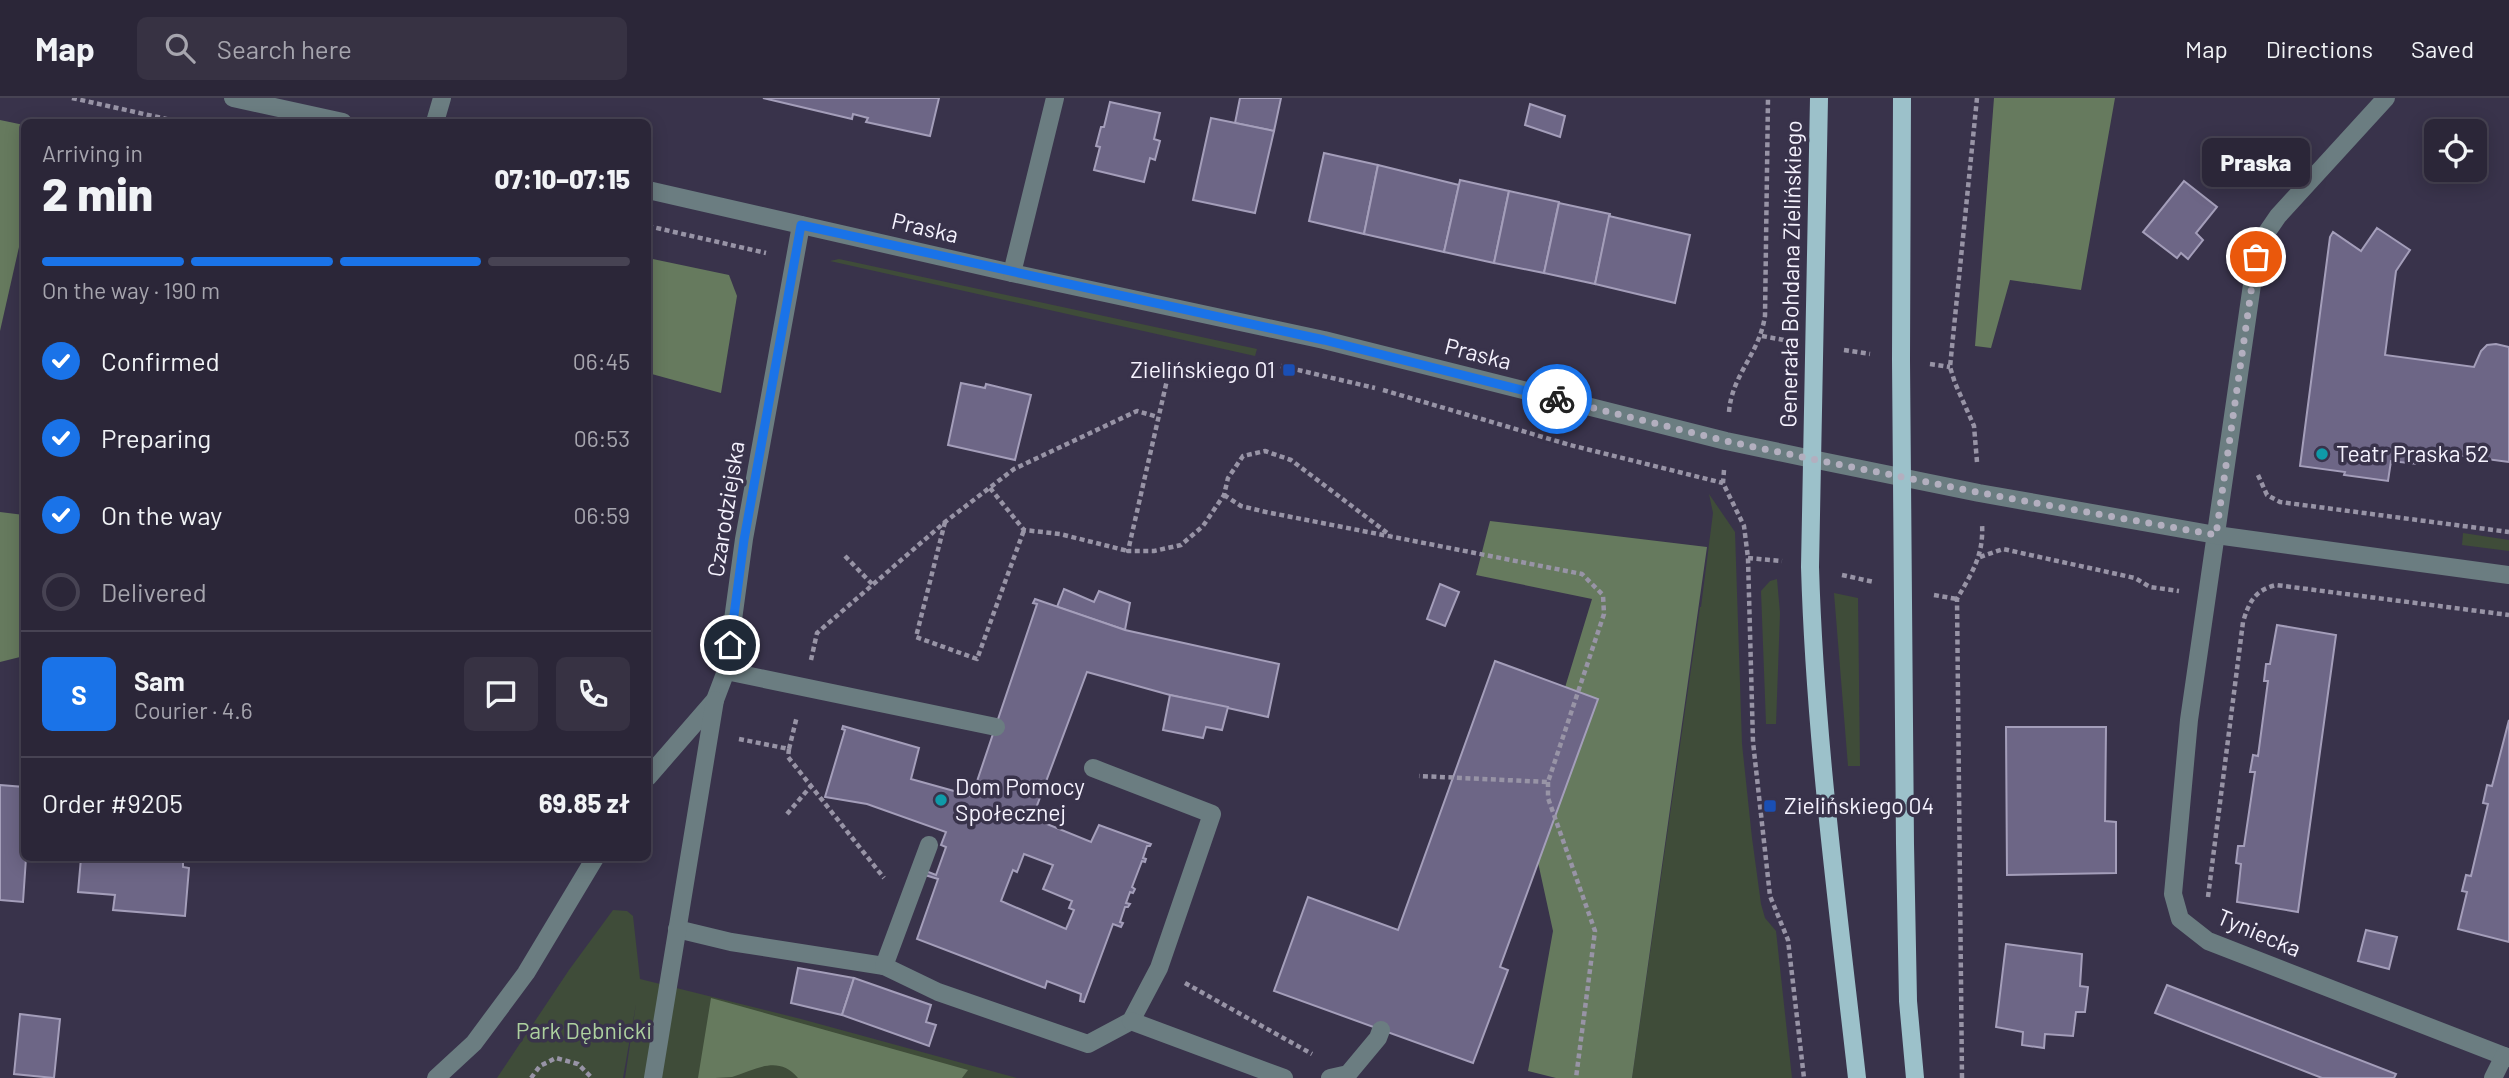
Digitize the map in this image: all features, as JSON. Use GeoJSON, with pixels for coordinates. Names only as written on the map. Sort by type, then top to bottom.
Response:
{"type":"FeatureCollection","features":[{"type":"Feature","properties":{"kind":"main road","name":"Generała Bohdana Zielińskiego"},"geometry":{"type":"LineString","coordinates":[[1819,98],[1810,567],[1815,676],[1857,1078]]}},
{"type":"Feature","properties":{"kind":"main road"},"geometry":{"type":"LineString","coordinates":[[1902,98],[1905,871],[1908,1001],[1915,1078]]}},
{"type":"Feature","properties":{"kind":"street"},"geometry":{"type":"LineString","coordinates":[[233,98],[329,119]]}},
{"type":"Feature","properties":{"kind":"street"},"geometry":{"type":"LineString","coordinates":[[436,119],[442,98]]}},
{"type":"Feature","properties":{"kind":"street"},"geometry":{"type":"LineString","coordinates":[[1012,273],[1055,98]]}},
{"type":"Feature","properties":{"kind":"street","name":"Tyniecka"},"geometry":{"type":"LineString","coordinates":[[2386,98],[2278,216],[2265,235],[2256,257],[2189,720],[2174,894],[2180,919],[2208,942],[2506,1057]]}},
{"type":"Feature","properties":{"kind":"street","name":"Praska"},"geometry":{"type":"LineString","coordinates":[[651,191],[1012,273],[1324,340],[1726,441],[1812,459],[2002,497],[2216,535],[2509,575]]}},
{"type":"Feature","properties":{"kind":"street","name":"Czarodziejska"},"geometry":{"type":"LineString","coordinates":[[651,774],[715,700],[726,671],[744,540],[801,225]]}},
{"type":"Feature","properties":{"kind":"street"},"geometry":{"type":"LineString","coordinates":[[726,671],[996,727]]}},
{"type":"Feature","properties":{"kind":"street"},"geometry":{"type":"LineString","coordinates":[[653,1078],[715,700]]}},
{"type":"Feature","properties":{"kind":"street"},"geometry":{"type":"LineString","coordinates":[[677,929],[731,942],[884,967],[938,992],[1087,1044],[1131,1021],[1159,968],[1212,814],[1093,768]]}},
{"type":"Feature","properties":{"kind":"street"},"geometry":{"type":"LineString","coordinates":[[884,967],[929,845]]}},
{"type":"Feature","properties":{"kind":"street"},"geometry":{"type":"LineString","coordinates":[[436,1078],[474,1043],[526,973],[593,861]]}},
{"type":"Feature","properties":{"kind":"street"},"geometry":{"type":"LineString","coordinates":[[1131,1021],[1284,1078]]}},
{"type":"Feature","properties":{"kind":"street"},"geometry":{"type":"LineString","coordinates":[[1330,1078],[1348,1074],[1378,1038],[1381,1030]]}},
{"type":"Feature","properties":{"kind":"street"},"geometry":{"type":"LineString","coordinates":[[2493,1078],[2506,1057]]}},
{"type":"Feature","properties":{"kind":"path"},"geometry":{"type":"LineString","coordinates":[[72,98],[166,119]]}},
{"type":"Feature","properties":{"kind":"path"},"geometry":{"type":"LineString","coordinates":[[1730,400],[1732,391],[1762,336],[1765,316],[1768,98]]}},
{"type":"Feature","properties":{"kind":"path"},"geometry":{"type":"LineString","coordinates":[[1975,439],[1974,426],[1951,367],[1977,98]]}},
{"type":"Feature","properties":{"kind":"path"},"geometry":{"type":"LineString","coordinates":[[651,227],[795,258]]}},
{"type":"Feature","properties":{"kind":"path"},"geometry":{"type":"LineString","coordinates":[[1762,336],[1789,341]]}},
{"type":"Feature","properties":{"kind":"path"},"geometry":{"type":"LineString","coordinates":[[1269,363],[1385,390],[1570,445],[1723,483]]}},
{"type":"Feature","properties":{"kind":"path"},"geometry":{"type":"LineString","coordinates":[[1925,364],[1951,367]]}},
{"type":"Feature","properties":{"kind":"path"},"geometry":{"type":"LineString","coordinates":[[1128,551],[1170,367]]}},
{"type":"Feature","properties":{"kind":"path"},"geometry":{"type":"LineString","coordinates":[[906,906],[788,757],[817,633],[945,522],[1014,470],[1138,411],[1158,416]]}},
{"type":"Feature","properties":{"kind":"path"},"geometry":{"type":"LineString","coordinates":[[989,488],[1024,530],[1060,534],[1128,551],[1154,551],[1181,544],[1203,526],[1224,495],[1228,478],[1243,456],[1265,451],[1291,460],[1392,537]]}},
{"type":"Feature","properties":{"kind":"path"},"geometry":{"type":"LineString","coordinates":[[2258,469],[2258,478],[2267,495],[2280,502],[2509,532]]}},
{"type":"Feature","properties":{"kind":"path"},"geometry":{"type":"LineString","coordinates":[[1724,473],[1723,483],[1744,526],[1748,558],[1753,742],[1770,896],[1788,940],[1804,1078]]}},
{"type":"Feature","properties":{"kind":"path"},"geometry":{"type":"LineString","coordinates":[[1224,495],[1241,506],[1266,512],[1583,574],[1603,595],[1604,614],[1548,782],[1548,798],[1595,931],[1576,1078]]}},
{"type":"Feature","properties":{"kind":"path"},"geometry":{"type":"LineString","coordinates":[[945,522],[916,637],[977,659],[1024,530]]}},
{"type":"Feature","properties":{"kind":"path"},"geometry":{"type":"LineString","coordinates":[[1962,1078],[1957,599],[1980,557],[1983,538]]}},
{"type":"Feature","properties":{"kind":"path"},"geometry":{"type":"LineString","coordinates":[[1980,557],[2003,549],[2135,578],[2157,588]]}},
{"type":"Feature","properties":{"kind":"path"},"geometry":{"type":"LineString","coordinates":[[845,556],[873,585]]}},
{"type":"Feature","properties":{"kind":"path"},"geometry":{"type":"LineString","coordinates":[[1748,558],[1780,560]]}},
{"type":"Feature","properties":{"kind":"path"},"geometry":{"type":"LineString","coordinates":[[1833,573],[1858,578]]}},
{"type":"Feature","properties":{"kind":"path"},"geometry":{"type":"LineString","coordinates":[[2207,905],[2243,622],[2250,602],[2261,589],[2276,585],[2509,615]]}},
{"type":"Feature","properties":{"kind":"path"},"geometry":{"type":"LineString","coordinates":[[1927,594],[1957,599]]}},
{"type":"Feature","properties":{"kind":"path"},"geometry":{"type":"LineString","coordinates":[[731,737],[789,749]]}},
{"type":"Feature","properties":{"kind":"path"},"geometry":{"type":"LineString","coordinates":[[1419,776],[1548,782]]}},
{"type":"Feature","properties":{"kind":"path"},"geometry":{"type":"LineString","coordinates":[[787,814],[811,786]]}},
{"type":"Feature","properties":{"kind":"path"},"geometry":{"type":"LineString","coordinates":[[1159,968],[1317,1057]]}},
{"type":"Feature","properties":{"kind":"path"},"geometry":{"type":"LineString","coordinates":[[531,1078],[540,1066],[556,1058],[578,1064],[592,1078]]}},
{"type":"Feature","properties":{"kind":"green space"},"geometry":{"type":"Polygon","coordinates":[[[1994,98],[2115,98],[2081,290],[2010,280],[1991,348],[1975,346],[1994,98]]]}},
{"type":"Feature","properties":{"kind":"green space"},"geometry":{"type":"Polygon","coordinates":[[[0,120],[21,124],[21,238],[0,331],[0,120]]]}},
{"type":"Feature","properties":{"kind":"green space"},"geometry":{"type":"Polygon","coordinates":[[[651,259],[729,275],[737,296],[721,393],[651,374],[651,259]]]}},
{"type":"Feature","properties":{"kind":"green space"},"geometry":{"type":"Polygon","coordinates":[[[839,259],[1257,349],[1255,356],[830,261],[839,259]]]}},
{"type":"Feature","properties":{"kind":"green space"},"geometry":{"type":"Polygon","coordinates":[[[1709,494],[1735,532],[1742,744],[1761,904],[1765,918],[1776,931],[1792,1078],[1632,1078],[1701,607],[1713,513],[1709,494]]]}},
{"type":"Feature","properties":{"kind":"green space"},"geometry":{"type":"Polygon","coordinates":[[[0,512],[21,515],[21,657],[0,662],[0,512]]]}},
{"type":"Feature","properties":{"kind":"green space"},"geometry":{"type":"Polygon","coordinates":[[[1490,521],[1707,547],[1632,1078],[1556,1078],[1528,1071],[1553,931],[1527,812],[1592,599],[1476,575],[1490,521]]]}},
{"type":"Feature","properties":{"kind":"green space"},"geometry":{"type":"Polygon","coordinates":[[[2463,533],[2509,540],[2509,551],[2462,545],[2463,533]]]}},
{"type":"Feature","properties":{"kind":"green space"},"geometry":{"type":"Polygon","coordinates":[[[1777,579],[1780,613],[1776,724],[1766,724],[1761,591],[1770,581],[1777,579]]]}},
{"type":"Feature","properties":{"kind":"green space"},"geometry":{"type":"Polygon","coordinates":[[[1834,593],[1858,598],[1860,766],[1848,766],[1834,593]]]}},
{"type":"Feature","properties":{"kind":"green space","name":"Park Dębnicki"},"geometry":{"type":"Polygon","coordinates":[[[613,910],[627,911],[633,916],[640,979],[801,1019],[1017,1078],[625,1078],[636,1004],[623,1078],[497,1078],[569,970],[613,910]]]}},
{"type":"Feature","properties":{"kind":"green space"},"geometry":{"type":"Polygon","coordinates":[[[711,998],[968,1070],[962,1078],[798,1078],[790,1071],[774,1065],[732,1077],[698,1078],[711,998]]]}},
{"type":"Feature","properties":{"kind":"building"},"geometry":{"type":"Polygon","coordinates":[[[763,98],[939,98],[930,136],[866,122],[868,118],[853,114],[852,119],[763,98]]]}},
{"type":"Feature","properties":{"kind":"building"},"geometry":{"type":"Polygon","coordinates":[[[1240,98],[1281,98],[1274,131],[1235,123],[1240,98]]]}},
{"type":"Feature","properties":{"kind":"building"},"geometry":{"type":"Polygon","coordinates":[[[1110,102],[1160,113],[1154,139],[1160,141],[1155,160],[1150,158],[1144,182],[1094,170],[1100,147],[1096,146],[1110,102]]]}},
{"type":"Feature","properties":{"kind":"building"},"geometry":{"type":"Polygon","coordinates":[[[1530,104],[1565,116],[1560,137],[1525,125],[1530,104]]]}},
{"type":"Feature","properties":{"kind":"building"},"geometry":{"type":"Polygon","coordinates":[[[1211,118],[1274,131],[1255,213],[1193,200],[1211,118]]]}},
{"type":"Feature","properties":{"kind":"building"},"geometry":{"type":"Polygon","coordinates":[[[1324,153],[1378,165],[1364,234],[1309,221],[1324,153]]]}},
{"type":"Feature","properties":{"kind":"building"},"geometry":{"type":"Polygon","coordinates":[[[1378,165],[1459,185],[1444,252],[1364,234],[1378,165]]]}},
{"type":"Feature","properties":{"kind":"building"},"geometry":{"type":"Polygon","coordinates":[[[1460,180],[1509,191],[1494,263],[1444,252],[1460,180]]]}},
{"type":"Feature","properties":{"kind":"building"},"geometry":{"type":"Polygon","coordinates":[[[2184,181],[2217,207],[2196,233],[2203,240],[2188,259],[2181,253],[2177,258],[2143,232],[2184,181]]]}},
{"type":"Feature","properties":{"kind":"building"},"geometry":{"type":"Polygon","coordinates":[[[1509,191],[1559,202],[1544,273],[1494,263],[1509,191]]]}},
{"type":"Feature","properties":{"kind":"building"},"geometry":{"type":"Polygon","coordinates":[[[1559,203],[1610,214],[1595,284],[1544,273],[1559,203]]]}},
{"type":"Feature","properties":{"kind":"building"},"geometry":{"type":"Polygon","coordinates":[[[1609,216],[1690,235],[1675,303],[1595,284],[1609,216]]]}},
{"type":"Feature","properties":{"kind":"building"},"geometry":{"type":"Polygon","coordinates":[[[2377,228],[2410,250],[2396,271],[2385,355],[2474,367],[2481,351],[2487,345],[2509,347],[2509,462],[2419,450],[2417,464],[2391,461],[2388,481],[2300,466],[2330,237],[2333,232],[2361,251],[2377,228]]]}},
{"type":"Feature","properties":{"kind":"building"},"geometry":{"type":"Polygon","coordinates":[[[961,383],[985,388],[986,384],[1031,395],[1015,460],[948,445],[961,383]]]}},
{"type":"Feature","properties":{"kind":"building"},"geometry":{"type":"Polygon","coordinates":[[[1440,584],[1459,592],[1445,626],[1427,619],[1440,584]]]}},
{"type":"Feature","properties":{"kind":"building"},"geometry":{"type":"Polygon","coordinates":[[[1064,589],[1094,602],[1099,591],[1130,603],[1125,630],[1057,607],[1064,589]]]}},
{"type":"Feature","properties":{"kind":"building","name":"Dom Pomocy Społecznej"},"geometry":{"type":"Polygon","coordinates":[[[1035,599],[1125,630],[1279,664],[1268,717],[1170,695],[1087,672],[1035,811],[1040,813],[1037,820],[1091,842],[1099,825],[1151,844],[1147,846],[1143,858],[1146,859],[1145,862],[1142,861],[1132,887],[1135,889],[1133,893],[1130,892],[1126,903],[1130,904],[1125,907],[1120,922],[1123,923],[1121,927],[1113,924],[1084,1002],[1080,1001],[1081,994],[1047,981],[1045,988],[917,939],[938,879],[925,875],[926,871],[936,875],[946,847],[941,845],[946,832],[867,804],[825,797],[845,730],[842,729],[843,726],[919,748],[911,779],[972,796],[1037,604],[1033,603],[1035,599]],[[1024,854],[1017,872],[1013,870],[1001,901],[1066,929],[1074,910],[1069,908],[1072,901],[1043,889],[1053,865],[1024,854]]]}},
{"type":"Feature","properties":{"kind":"building"},"geometry":{"type":"Polygon","coordinates":[[[2277,625],[2336,635],[2298,912],[2237,902],[2241,864],[2236,863],[2238,846],[2244,846],[2255,772],[2250,772],[2253,755],[2258,756],[2268,681],[2264,681],[2266,664],[2270,664],[2277,625]]]}},
{"type":"Feature","properties":{"kind":"building"},"geometry":{"type":"Polygon","coordinates":[[[1495,661],[1598,699],[1500,967],[1508,970],[1473,1063],[1274,991],[1308,897],[1398,930],[1495,661]]]}},
{"type":"Feature","properties":{"kind":"building"},"geometry":{"type":"Polygon","coordinates":[[[1170,695],[1228,707],[1222,730],[1206,727],[1203,738],[1163,730],[1170,695]]]}},
{"type":"Feature","properties":{"kind":"building"},"geometry":{"type":"Polygon","coordinates":[[[2509,720],[2509,942],[2458,929],[2467,892],[2462,891],[2466,875],[2471,876],[2488,804],[2483,803],[2487,785],[2492,786],[2509,720]]]}},
{"type":"Feature","properties":{"kind":"building"},"geometry":{"type":"Polygon","coordinates":[[[2006,727],[2106,727],[2105,821],[2116,822],[2116,873],[2007,875],[2006,727]]]}},
{"type":"Feature","properties":{"kind":"building"},"geometry":{"type":"Polygon","coordinates":[[[0,785],[21,787],[21,861],[26,861],[23,902],[0,900],[0,785]]]}},
{"type":"Feature","properties":{"kind":"building"},"geometry":{"type":"Polygon","coordinates":[[[81,861],[183,861],[183,867],[189,868],[185,916],[113,910],[115,895],[78,892],[81,861]]]}},
{"type":"Feature","properties":{"kind":"building"},"geometry":{"type":"Polygon","coordinates":[[[2366,930],[2397,937],[2389,969],[2358,961],[2366,930]]]}},
{"type":"Feature","properties":{"kind":"building"},"geometry":{"type":"Polygon","coordinates":[[[2006,944],[2082,954],[2080,986],[2088,987],[2085,1012],[2076,1012],[2073,1036],[2045,1034],[2044,1048],[2022,1045],[2023,1032],[1996,1027],[2006,944]]]}},
{"type":"Feature","properties":{"kind":"building"},"geometry":{"type":"Polygon","coordinates":[[[798,968],[854,978],[842,1015],[791,1003],[798,968]]]}},
{"type":"Feature","properties":{"kind":"building"},"geometry":{"type":"Polygon","coordinates":[[[854,978],[931,1005],[926,1022],[936,1025],[929,1046],[842,1015],[854,978]]]}},
{"type":"Feature","properties":{"kind":"building"},"geometry":{"type":"Polygon","coordinates":[[[2167,985],[2396,1074],[2394,1078],[2322,1078],[2155,1013],[2167,985]]]}},
{"type":"Feature","properties":{"kind":"building"},"geometry":{"type":"Polygon","coordinates":[[[20,1014],[60,1019],[54,1078],[14,1074],[20,1014]]]}},
{"type":"Feature","properties":{"kind":"way so far"},"geometry":{"type":"LineString","coordinates":[[1557,399],[1726,441],[1812,459],[2002,497],[2216,535],[2256,257]]}},
{"type":"Feature","properties":{"kind":"place","name":"Praska"},"geometry":{"type":"Point","coordinates":[2256,257]}},
{"type":"Feature","properties":{"kind":"place","name":"Zielińskiego 01"},"geometry":{"type":"Point","coordinates":[1289,370]}},
{"type":"Feature","properties":{"kind":"place","name":"Teatr Praska 52"},"geometry":{"type":"Point","coordinates":[2322,454]}},
{"type":"Feature","properties":{"kind":"place","name":"Dom Pomocy Społecznej"},"geometry":{"type":"Point","coordinates":[941,800]}},
{"type":"Feature","properties":{"kind":"place","name":"Zielińskiego 04"},"geometry":{"type":"Point","coordinates":[1770,806]}},
{"type":"Feature","properties":{"kind":"route"},"geometry":{"type":"LineString","coordinates":[[730,645],[744,540],[801,225],[1324,340],[1557,399]]}}]}
